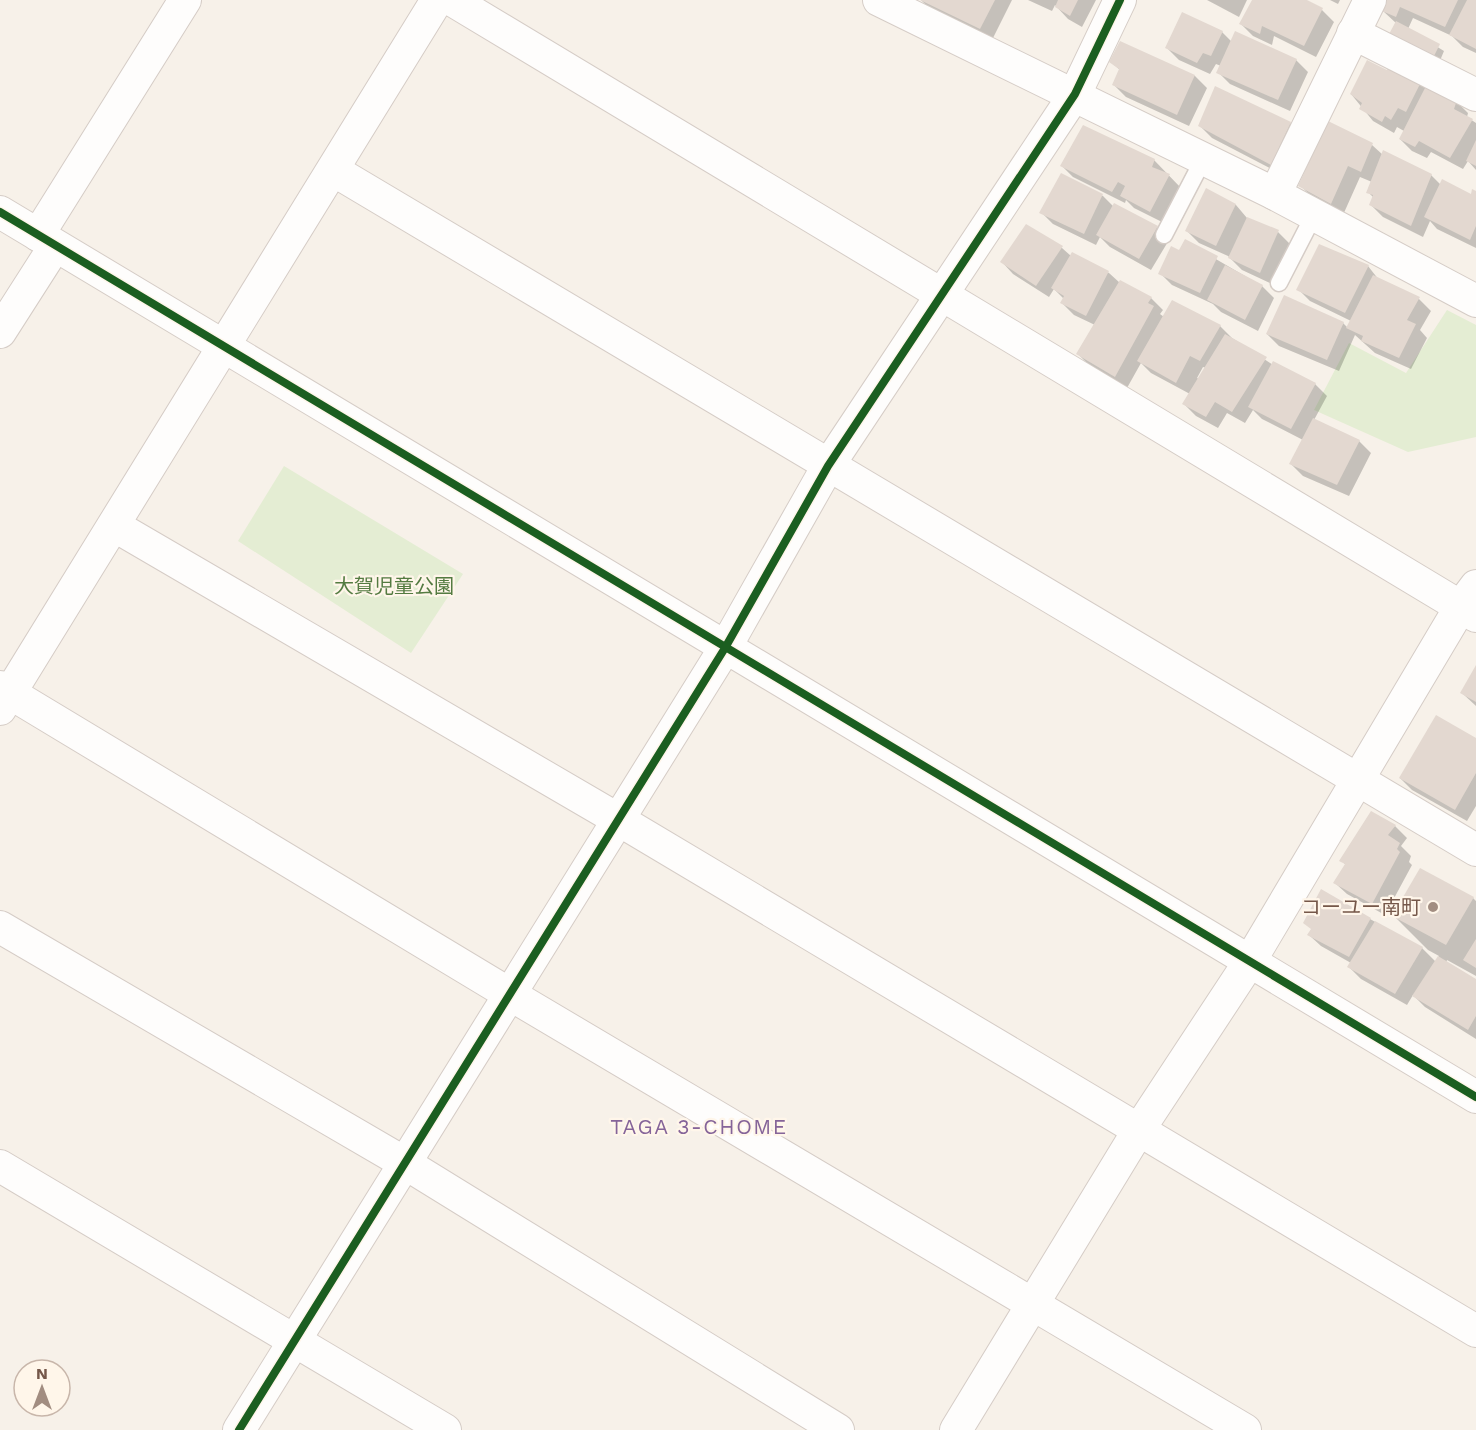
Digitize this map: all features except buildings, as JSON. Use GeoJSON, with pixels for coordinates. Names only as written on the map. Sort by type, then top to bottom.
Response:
{"type":"FeatureCollection","features":[{"type":"Feature","properties":{"kind":"street"},"geometry":{"type":"LineString","coordinates":[[0,332],[46,240],[185,0]]}},
{"type":"Feature","properties":{"kind":"street"},"geometry":{"type":"LineString","coordinates":[[437,0],[223,346],[115,526],[3,697],[512,995],[1245,1430]]}},
{"type":"Feature","properties":{"kind":"street"},"geometry":{"type":"LineString","coordinates":[[452,0],[942,296],[1471,603],[1358,780],[1250,961],[1140,1128],[956,1430]]}},
{"type":"Feature","properties":{"kind":"street"},"geometry":{"type":"LineString","coordinates":[[879,0],[1204,158],[1476,300]]}},
{"type":"Feature","properties":{"kind":"street"},"geometry":{"type":"LineString","coordinates":[[239,1430],[296,1341],[403,1162],[512,995],[725,648],[828,466],[1075,94],[1120,0]]}},
{"type":"Feature","properties":{"kind":"street"},"geometry":{"type":"LineString","coordinates":[[1275,194],[1370,0]]}},
{"type":"Feature","properties":{"kind":"street"},"geometry":{"type":"LineString","coordinates":[[1353,33],[1476,95]]}},
{"type":"Feature","properties":{"kind":"street"},"geometry":{"type":"LineString","coordinates":[[333,170],[1476,850]]}},
{"type":"Feature","properties":{"kind":"street"},"geometry":{"type":"LineString","coordinates":[[0,212],[1476,1097]]}},
{"type":"Feature","properties":{"kind":"street"},"geometry":{"type":"LineString","coordinates":[[115,526],[619,820],[1476,1330]]}},
{"type":"Feature","properties":{"kind":"street"},"geometry":{"type":"LineString","coordinates":[[0,927],[403,1162],[838,1430]]}},
{"type":"Feature","properties":{"kind":"street"},"geometry":{"type":"LineString","coordinates":[[0,1166],[445,1430]]}},
{"type":"Feature","properties":{"kind":"lane"},"geometry":{"type":"LineString","coordinates":[[1164,235],[1204,158]]}},
{"type":"Feature","properties":{"kind":"lane"},"geometry":{"type":"LineString","coordinates":[[1280,283],[1314,215]]}},
{"type":"Feature","properties":{"kind":"green space"},"geometry":{"type":"Polygon","coordinates":[[[1447,310],[1476,325],[1476,437],[1408,452],[1314,410],[1349,343],[1406,373],[1447,310]]]}},
{"type":"Feature","properties":{"kind":"green space","name":"大賀児童公園"},"geometry":{"type":"Polygon","coordinates":[[[284,466],[463,574],[411,653],[238,541],[284,466]]]}},
{"type":"Feature","properties":{"kind":"cycle path"},"geometry":{"type":"LineString","coordinates":[[239,1430],[725,648],[828,466],[1075,94],[1120,0]]}},
{"type":"Feature","properties":{"kind":"cycle path"},"geometry":{"type":"LineString","coordinates":[[0,212],[1476,1097]]}},
{"type":"Feature","properties":{"kind":"place","name":"コーユー南町"},"geometry":{"type":"Point","coordinates":[1433,907]}},
{"type":"Feature","properties":{"kind":"district","name":"TAGA 3-CHOME"},"geometry":{"type":"Point","coordinates":[699,1127]}}]}
